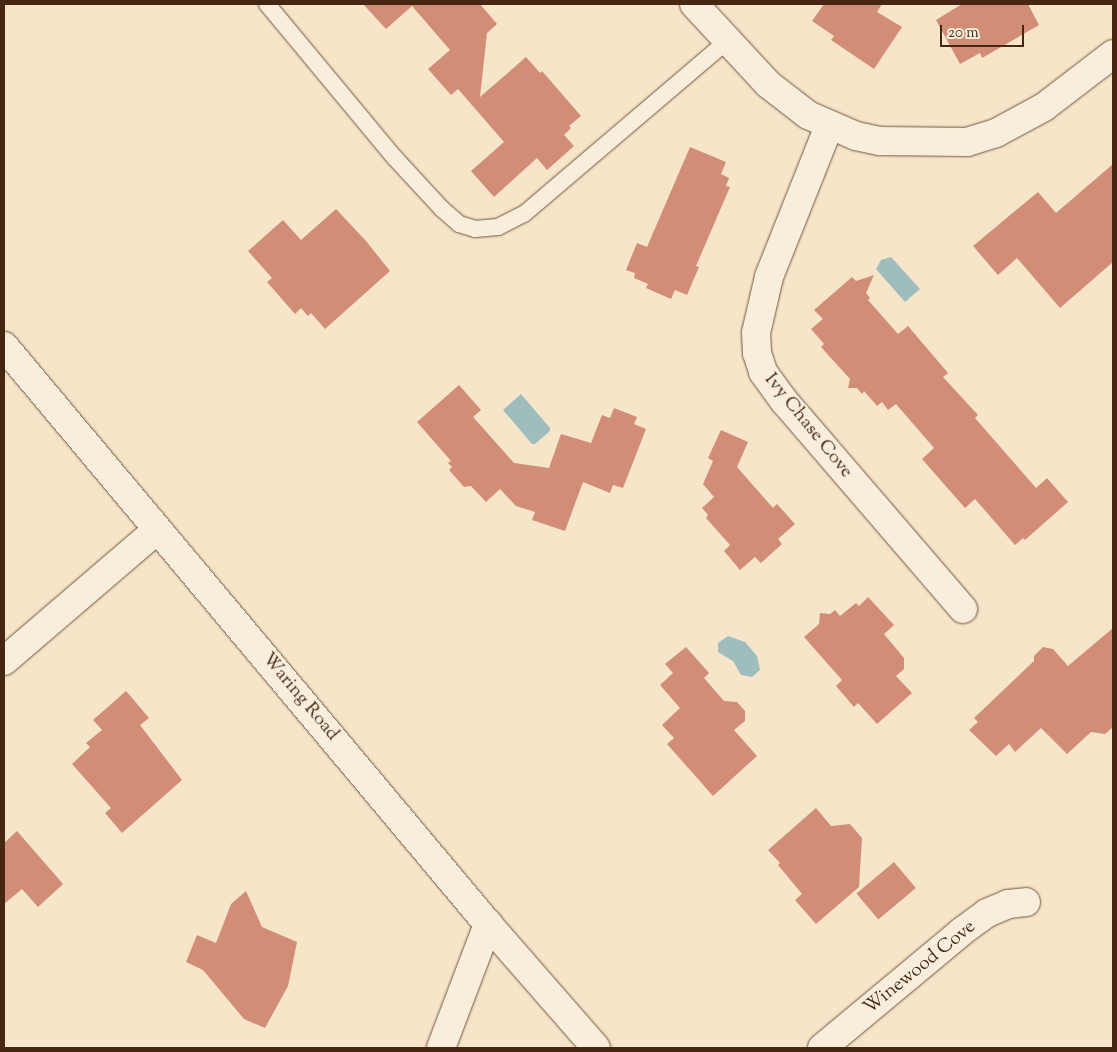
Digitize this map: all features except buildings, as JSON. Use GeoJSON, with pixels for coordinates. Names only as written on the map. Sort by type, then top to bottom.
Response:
{"type":"FeatureCollection","features":[{"type":"Feature","properties":{"kind":"street"},"geometry":{"type":"LineString","coordinates":[[694,4],[768,84],[808,115],[829,126],[872,139],[918,143],[967,142],[1011,126],[1044,107],[1113,54]]}},
{"type":"Feature","properties":{"kind":"street","name":"Ivy Chase Cove"},"geometry":{"type":"LineString","coordinates":[[829,126],[769,277],[756,334],[757,354],[763,372],[785,402],[963,609]]}},
{"type":"Feature","properties":{"kind":"street","name":"Waring Road"},"geometry":{"type":"LineString","coordinates":[[4,346],[488,924],[596,1048]]}},
{"type":"Feature","properties":{"kind":"street"},"geometry":{"type":"LineString","coordinates":[[4,661],[158,530]]}},
{"type":"Feature","properties":{"kind":"street","name":"Winewood Cove"},"geometry":{"type":"LineString","coordinates":[[822,1048],[960,932],[987,914],[1008,904],[1026,902]]}},
{"type":"Feature","properties":{"kind":"street"},"geometry":{"type":"LineString","coordinates":[[441,1048],[488,924]]}},
{"type":"Feature","properties":{"kind":"lane"},"geometry":{"type":"LineString","coordinates":[[267,4],[394,156],[442,209],[459,224],[475,229],[498,226],[524,214],[727,41]]}},
{"type":"Feature","properties":{"kind":"water"},"geometry":{"type":"Polygon","coordinates":[[[891,257],[920,289],[905,302],[876,269],[881,260],[891,257]]]}},
{"type":"Feature","properties":{"kind":"water"},"geometry":{"type":"Polygon","coordinates":[[[521,394],[550,428],[550,431],[535,444],[532,444],[503,410],[521,394]]]}},
{"type":"Feature","properties":{"kind":"water"},"geometry":{"type":"Polygon","coordinates":[[[728,636],[745,642],[757,656],[760,670],[752,677],[741,675],[733,661],[718,652],[718,643],[728,636]]]}}]}
